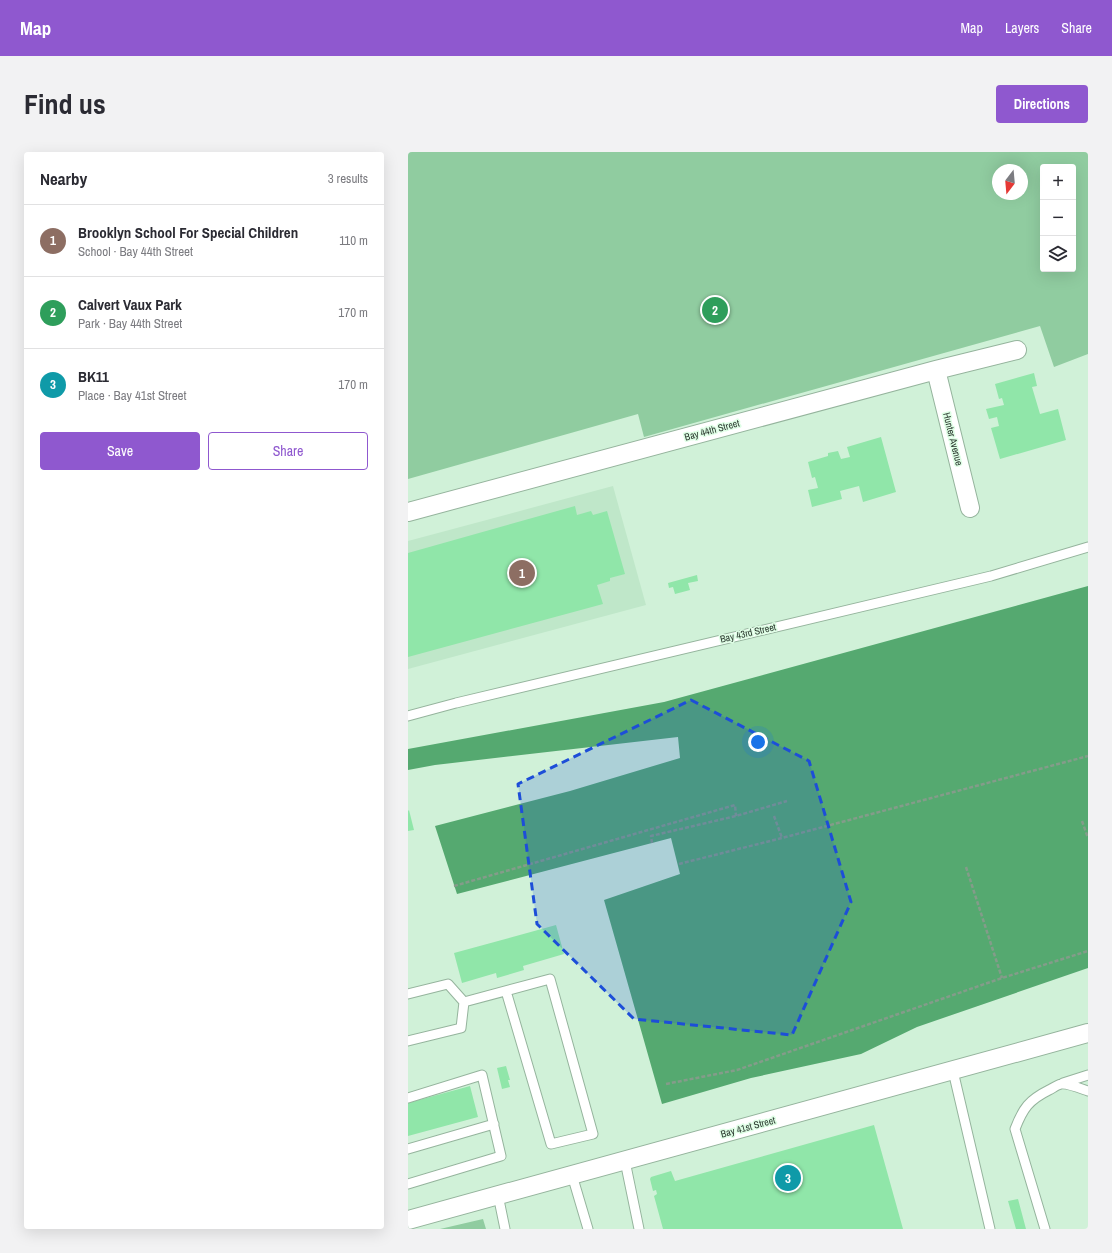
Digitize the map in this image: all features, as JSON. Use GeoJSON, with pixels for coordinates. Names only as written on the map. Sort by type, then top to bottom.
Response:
{"type":"FeatureCollection","features":[{"type":"Feature","properties":{"kind":"street","name":"Bay 44th Street"},"geometry":{"type":"LineString","coordinates":[[408,512],[936,370],[1017,350]]}},
{"type":"Feature","properties":{"kind":"street","name":"Hunter Avenue"},"geometry":{"type":"LineString","coordinates":[[936,370],[970,508]]}},
{"type":"Feature","properties":{"kind":"street","name":"Bay 41st Street"},"geometry":{"type":"LineString","coordinates":[[408,1220],[1088,1033]]}},
{"type":"Feature","properties":{"kind":"lane","name":"Bay 43rd Street"},"geometry":{"type":"LineString","coordinates":[[408,716],[456,702],[991,576],[1088,548]]}},
{"type":"Feature","properties":{"kind":"lane"},"geometry":{"type":"LineString","coordinates":[[464,1002],[550,979],[593,1134],[551,1144],[506,991]]}},
{"type":"Feature","properties":{"kind":"lane"},"geometry":{"type":"LineString","coordinates":[[408,994],[448,984],[464,1002],[461,1028],[408,1041]]}},
{"type":"Feature","properties":{"kind":"lane"},"geometry":{"type":"LineString","coordinates":[[953,1071],[990,1229]]}},
{"type":"Feature","properties":{"kind":"lane"},"geometry":{"type":"LineString","coordinates":[[408,1098],[482,1075],[501,1156],[408,1184]]}},
{"type":"Feature","properties":{"kind":"lane"},"geometry":{"type":"LineString","coordinates":[[1045,1229],[1016,1129],[1020,1114],[1030,1102],[1041,1094],[1061,1084],[1088,1075]]}},
{"type":"Feature","properties":{"kind":"lane"},"geometry":{"type":"LineString","coordinates":[[1061,1084],[1088,1091]]}},
{"type":"Feature","properties":{"kind":"lane"},"geometry":{"type":"LineString","coordinates":[[408,1149],[494,1124]]}},
{"type":"Feature","properties":{"kind":"lane"},"geometry":{"type":"LineString","coordinates":[[625,1161],[639,1229]]}},
{"type":"Feature","properties":{"kind":"lane"},"geometry":{"type":"LineString","coordinates":[[572,1175],[588,1229]]}},
{"type":"Feature","properties":{"kind":"lane"},"geometry":{"type":"LineString","coordinates":[[498,1196],[506,1229]]}},
{"type":"Feature","properties":{"kind":"path"},"geometry":{"type":"LineString","coordinates":[[679,864],[1088,756]]}},
{"type":"Feature","properties":{"kind":"path"},"geometry":{"type":"LineString","coordinates":[[652,843],[651,836],[736,816],[787,801]]}},
{"type":"Feature","properties":{"kind":"path"},"geometry":{"type":"LineString","coordinates":[[454,886],[735,805],[736,816]]}},
{"type":"Feature","properties":{"kind":"path"},"geometry":{"type":"LineString","coordinates":[[774,816],[782,838]]}},
{"type":"Feature","properties":{"kind":"path"},"geometry":{"type":"LineString","coordinates":[[1082,821],[1088,838]]}},
{"type":"Feature","properties":{"kind":"path"},"geometry":{"type":"LineString","coordinates":[[966,867],[1002,978]]}},
{"type":"Feature","properties":{"kind":"path"},"geometry":{"type":"LineString","coordinates":[[666,1084],[737,1070],[1002,978],[1088,951]]}},
{"type":"Feature","properties":{"kind":"highlighted area"},"geometry":{"type":"Polygon","coordinates":[[[691,700],[809,761],[851,902],[792,1035],[634,1019],[537,924],[518,784],[691,700]]]}},
{"type":"Feature","properties":{"kind":"shaded area"},"geometry":{"type":"Polygon","coordinates":[[[408,152],[1088,152],[1088,354],[1054,367],[1040,326],[644,437],[638,414],[408,479],[408,152]]]}},
{"type":"Feature","properties":{"kind":"shaded area"},"geometry":{"type":"Polygon","coordinates":[[[613,486],[646,605],[408,669],[408,541],[613,486]]]}},
{"type":"Feature","properties":{"kind":"shaded area"},"geometry":{"type":"Polygon","coordinates":[[[1088,586],[1088,968],[917,1027],[861,1054],[751,1078],[662,1104],[604,900],[680,874],[671,838],[457,894],[435,826],[570,791],[680,758],[678,737],[435,765],[408,770],[408,749],[664,702],[1088,586]]]}},
{"type":"Feature","properties":{"kind":"shaded area"},"geometry":{"type":"Polygon","coordinates":[[[483,1219],[486,1229],[440,1229],[483,1219]]]}},
{"type":"Feature","properties":{"kind":"building"},"geometry":{"type":"Polygon","coordinates":[[[1034,373],[1037,386],[1032,387],[1040,414],[1058,409],[1066,440],[1000,459],[991,428],[999,426],[997,417],[989,419],[986,409],[1004,405],[1002,398],[999,399],[995,384],[1034,373]]]}},
{"type":"Feature","properties":{"kind":"building"},"geometry":{"type":"Polygon","coordinates":[[[881,437],[896,492],[863,502],[859,486],[840,491],[842,499],[812,507],[808,490],[818,488],[815,477],[812,478],[808,462],[828,456],[828,453],[838,451],[841,459],[850,457],[847,447],[881,437]]]}},
{"type":"Feature","properties":{"kind":"building"},"geometry":{"type":"Polygon","coordinates":[[[575,506],[577,515],[591,511],[593,515],[607,511],[625,574],[610,578],[610,581],[597,585],[603,604],[408,657],[408,553],[575,506]]]}},
{"type":"Feature","properties":{"kind":"building"},"geometry":{"type":"Polygon","coordinates":[[[697,575],[698,581],[688,583],[690,590],[675,594],[673,587],[669,588],[668,583],[697,575]]]}},
{"type":"Feature","properties":{"kind":"building"},"geometry":{"type":"Polygon","coordinates":[[[409,810],[414,830],[408,831],[408,811],[409,810]]]}},
{"type":"Feature","properties":{"kind":"building"},"geometry":{"type":"Polygon","coordinates":[[[556,925],[564,954],[523,966],[524,970],[497,978],[496,973],[462,983],[454,953],[556,925]]]}},
{"type":"Feature","properties":{"kind":"building"},"geometry":{"type":"Polygon","coordinates":[[[506,1066],[510,1080],[508,1080],[510,1087],[502,1089],[497,1068],[506,1066]]]}},
{"type":"Feature","properties":{"kind":"building"},"geometry":{"type":"Polygon","coordinates":[[[470,1086],[478,1117],[408,1136],[408,1103],[470,1086]]]}},
{"type":"Feature","properties":{"kind":"building"},"geometry":{"type":"Polygon","coordinates":[[[874,1125],[903,1229],[663,1229],[654,1196],[657,1194],[656,1190],[653,1191],[650,1179],[651,1177],[671,1171],[675,1181],[874,1125]]]}},
{"type":"Feature","properties":{"kind":"building"},"geometry":{"type":"Polygon","coordinates":[[[1018,1199],[1026,1229],[1016,1229],[1008,1201],[1018,1199]]]}},
{"type":"Feature","properties":{"kind":"place","name":"Calvert Vaux Park"},"geometry":{"type":"Point","coordinates":[715,310]}},
{"type":"Feature","properties":{"kind":"place","name":"Brooklyn School For Special Children"},"geometry":{"type":"Point","coordinates":[522,573]}},
{"type":"Feature","properties":{"kind":"place","name":"BK11"},"geometry":{"type":"Point","coordinates":[788,1178]}}]}
